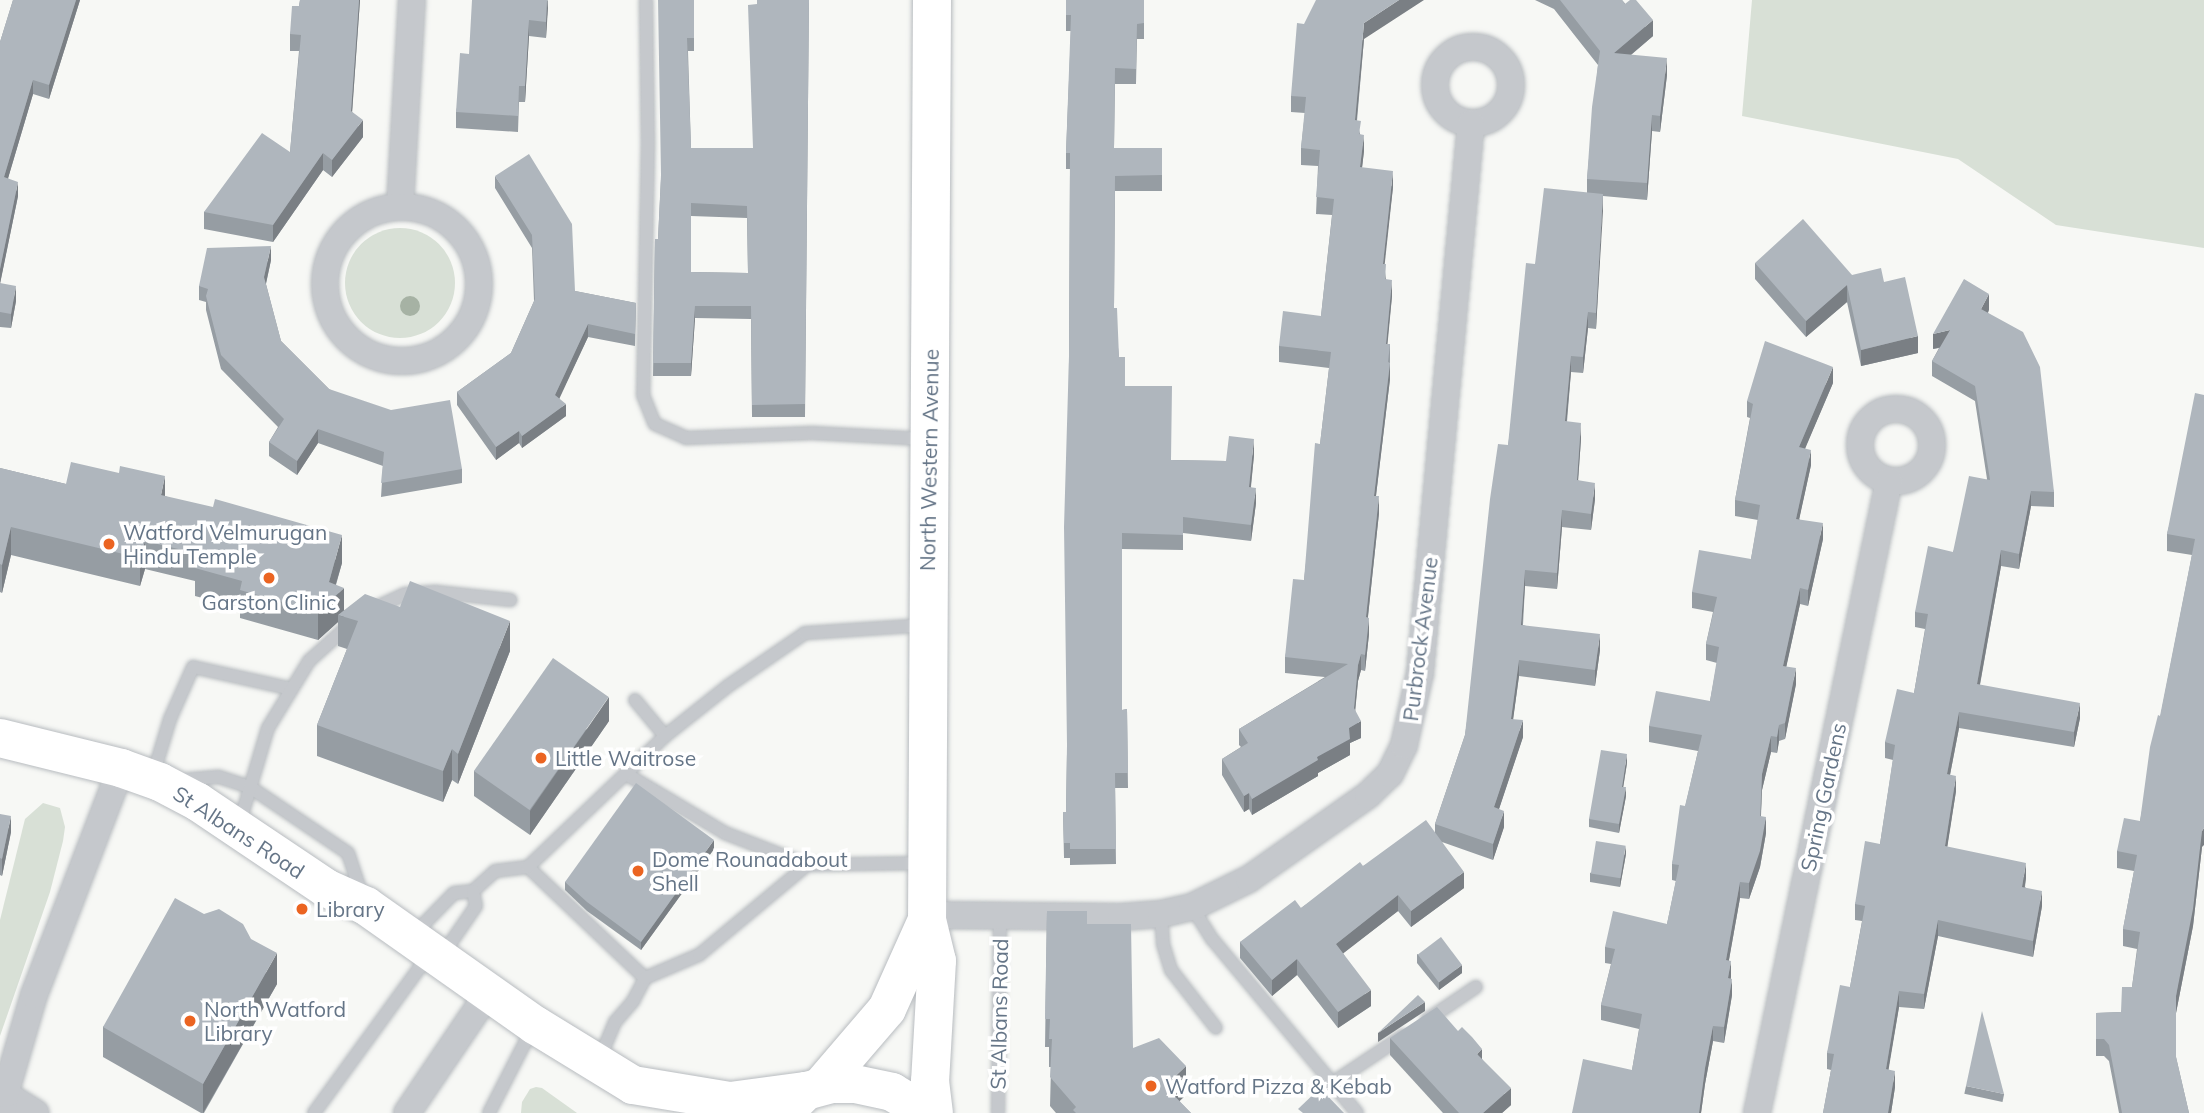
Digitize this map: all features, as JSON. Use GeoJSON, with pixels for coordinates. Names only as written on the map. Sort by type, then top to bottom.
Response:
{"type":"FeatureCollection","features":[{"type":"Feature","properties":{"kind":"main road","name":"North Western Avenue"},"geometry":{"type":"LineString","coordinates":[[932,0],[927,918],[937,961],[930,1081],[934,1113]]}},
{"type":"Feature","properties":{"kind":"main road","name":"St Albans Road"},"geometry":{"type":"LineString","coordinates":[[0,738],[144,776],[198,802],[326,888],[366,906],[644,1099],[730,1101],[804,1097],[876,1087],[910,1101],[927,1113]]}},
{"type":"Feature","properties":{"kind":"main road","name":"North Western Avenue"},"geometry":{"type":"LineString","coordinates":[[804,1097],[887,1009],[927,918]]}},
{"type":"Feature","properties":{"kind":"street"},"geometry":{"type":"LineString","coordinates":[[400,206],[412,0]]}},
{"type":"Feature","properties":{"kind":"street","name":"Purbrock Avenue"},"geometry":{"type":"LineString","coordinates":[[927,918],[1000,915],[1121,917],[1161,914],[1192,907],[1249,879],[1368,795],[1390,774],[1404,745],[1420,673],[1471,123]]}},
{"type":"Feature","properties":{"kind":"street"},"geometry":{"type":"LineString","coordinates":[[400,206],[426,210],[450,223],[461,234],[475,257],[480,284],[478,301],[467,326],[448,347],[424,359],[397,361],[378,358],[354,345],[338,329],[327,304],[325,277],[327,263],[339,239],[358,220],[383,209],[400,206]]}},
{"type":"Feature","properties":{"kind":"street","name":"Spring Gardens"},"geometry":{"type":"LineString","coordinates":[[1758,1113],[1889,481]]}},
{"type":"Feature","properties":{"kind":"street"},"geometry":{"type":"LineString","coordinates":[[35,1113],[3,1103],[34,995],[144,776]]}},
{"type":"Feature","properties":{"kind":"street"},"geometry":{"type":"LineString","coordinates":[[407,1113],[489,992]]}},
{"type":"Feature","properties":{"kind":"lane"},"geometry":{"type":"LineString","coordinates":[[646,0],[648,143],[643,395],[655,425],[686,438],[812,433],[930,439]]}},
{"type":"Feature","properties":{"kind":"lane"},"geometry":{"type":"LineString","coordinates":[[238,828],[268,728],[309,661],[349,624],[382,603],[405,594],[436,592],[511,600]]}},
{"type":"Feature","properties":{"kind":"lane"},"geometry":{"type":"LineString","coordinates":[[314,1113],[427,949],[454,893],[473,891],[495,871],[528,867],[665,736],[728,686],[805,633],[928,624]]}},
{"type":"Feature","properties":{"kind":"lane"},"geometry":{"type":"LineString","coordinates":[[292,690],[193,667],[144,776],[219,777],[250,787],[348,853],[366,906]]}},
{"type":"Feature","properties":{"kind":"lane"},"geometry":{"type":"LineString","coordinates":[[635,700],[665,736]]}},
{"type":"Feature","properties":{"kind":"lane"},"geometry":{"type":"LineString","coordinates":[[626,774],[725,833],[807,865],[929,862]]}},
{"type":"Feature","properties":{"kind":"lane"},"geometry":{"type":"LineString","coordinates":[[597,1064],[615,1022],[633,1001],[645,978],[699,955],[807,865]]}},
{"type":"Feature","properties":{"kind":"lane"},"geometry":{"type":"LineString","coordinates":[[528,867],[645,978]]}},
{"type":"Feature","properties":{"kind":"lane"},"geometry":{"type":"LineString","coordinates":[[427,949],[476,906],[473,891]]}},
{"type":"Feature","properties":{"kind":"lane"},"geometry":{"type":"LineString","coordinates":[[1192,907],[1213,940],[1357,1113]]}},
{"type":"Feature","properties":{"kind":"lane"},"geometry":{"type":"LineString","coordinates":[[1161,914],[1163,944],[1171,971],[1216,1028]]}},
{"type":"Feature","properties":{"kind":"lane","name":"St Albans Road"},"geometry":{"type":"LineString","coordinates":[[998,1113],[1000,915]]}},
{"type":"Feature","properties":{"kind":"lane"},"geometry":{"type":"LineString","coordinates":[[1331,1084],[1476,987]]}},
{"type":"Feature","properties":{"kind":"lane"},"geometry":{"type":"LineString","coordinates":[[489,1113],[535,1025]]}},
{"type":"Feature","properties":{"kind":"shaded area"},"geometry":{"type":"Polygon","coordinates":[[[1752,0],[2204,0],[2204,248],[2056,225],[1958,159],[1742,116],[1752,0]]]}},
{"type":"Feature","properties":{"kind":"shaded area"},"geometry":{"type":"Polygon","coordinates":[[[400,228],[421,232],[439,244],[451,262],[455,283],[451,304],[439,322],[421,334],[400,338],[379,334],[361,322],[349,304],[345,283],[349,262],[361,244],[379,232],[400,228]]]}},
{"type":"Feature","properties":{"kind":"shaded area"},"geometry":{"type":"Polygon","coordinates":[[[43,803],[60,808],[65,827],[63,841],[50,892],[0,1036],[0,920],[25,819],[43,803]]]}},
{"type":"Feature","properties":{"kind":"shaded area"},"geometry":{"type":"Polygon","coordinates":[[[542,1088],[577,1113],[521,1113],[522,1102],[530,1089],[542,1088]]]}},
{"type":"Feature","properties":{"kind":"building"},"geometry":{"type":"Polygon","coordinates":[[[13,0],[76,0],[49,85],[33,80],[4,177],[18,182],[0,269],[0,42],[13,0]]]}},
{"type":"Feature","properties":{"kind":"building"},"geometry":{"type":"Polygon","coordinates":[[[300,0],[359,0],[351,111],[363,120],[332,160],[323,153],[273,225],[204,212],[262,133],[290,152],[301,35],[290,34],[292,6],[299,6],[300,0]]]}},
{"type":"Feature","properties":{"kind":"building"},"geometry":{"type":"Polygon","coordinates":[[[472,0],[547,0],[546,22],[529,20],[525,86],[519,86],[518,116],[456,112],[460,53],[469,54],[472,0]]]}},
{"type":"Feature","properties":{"kind":"building"},"geometry":{"type":"Polygon","coordinates":[[[658,0],[694,0],[694,38],[687,38],[691,148],[753,148],[748,5],[757,4],[757,0],[809,0],[805,404],[752,405],[751,306],[695,306],[691,363],[653,363],[655,239],[658,239],[661,175],[658,0]],[[691,203],[691,272],[748,273],[747,206],[691,203]]]}},
{"type":"Feature","properties":{"kind":"building"},"geometry":{"type":"Polygon","coordinates":[[[1066,0],[1144,0],[1144,23],[1137,24],[1136,69],[1115,68],[1114,148],[1162,148],[1162,175],[1115,176],[1114,308],[1117,308],[1119,357],[1125,357],[1125,386],[1172,386],[1171,460],[1226,461],[1229,436],[1254,439],[1249,487],[1256,488],[1251,525],[1183,517],[1183,535],[1122,533],[1122,710],[1127,709],[1128,773],[1115,773],[1116,849],[1070,849],[1070,843],[1064,843],[1067,745],[1064,527],[1069,356],[1070,153],[1066,153],[1071,15],[1066,15],[1066,0]]]}},
{"type":"Feature","properties":{"kind":"building"},"geometry":{"type":"Polygon","coordinates":[[[1316,0],[1399,0],[1364,23],[1355,120],[1361,121],[1359,134],[1364,135],[1360,167],[1393,171],[1383,264],[1386,264],[1385,279],[1392,280],[1386,344],[1390,344],[1390,363],[1374,496],[1379,496],[1366,617],[1369,618],[1365,655],[1361,654],[1358,665],[1354,708],[1361,721],[1349,728],[1350,739],[1252,799],[1249,793],[1244,796],[1222,759],[1248,743],[1239,729],[1348,664],[1285,657],[1293,579],[1304,580],[1315,443],[1320,444],[1331,352],[1279,346],[1283,311],[1321,316],[1334,199],[1316,197],[1320,150],[1301,148],[1306,97],[1291,96],[1297,23],[1304,24],[1316,0]]]}},
{"type":"Feature","properties":{"kind":"building"},"geometry":{"type":"Polygon","coordinates":[[[1560,0],[1622,0],[1625,4],[1636,0],[1653,20],[1614,53],[1667,58],[1660,116],[1652,115],[1647,183],[1587,179],[1592,107],[1600,51],[1560,0]]]}},
{"type":"Feature","properties":{"kind":"building"},"geometry":{"type":"Polygon","coordinates":[[[529,154],[572,224],[575,291],[636,303],[635,334],[588,324],[555,395],[566,404],[522,436],[519,431],[496,447],[457,392],[511,353],[535,299],[532,235],[495,176],[529,154]]]}},
{"type":"Feature","properties":{"kind":"building"},"geometry":{"type":"Polygon","coordinates":[[[1544,188],[1603,194],[1596,313],[1588,312],[1583,357],[1571,356],[1565,421],[1581,423],[1577,480],[1595,483],[1591,514],[1562,510],[1557,573],[1525,570],[1521,625],[1600,634],[1595,670],[1519,660],[1511,719],[1523,720],[1494,807],[1504,811],[1493,844],[1435,824],[1465,735],[1490,499],[1498,444],[1508,445],[1526,263],[1535,264],[1544,188]]]}},
{"type":"Feature","properties":{"kind":"building"},"geometry":{"type":"Polygon","coordinates":[[[1803,219],[1852,275],[1881,268],[1884,282],[1905,277],[1918,336],[1861,350],[1847,285],[1806,321],[1755,263],[1803,219]]]}},
{"type":"Feature","properties":{"kind":"building"},"geometry":{"type":"Polygon","coordinates":[[[271,246],[264,277],[281,341],[329,389],[391,410],[450,400],[462,469],[381,483],[384,452],[318,429],[297,461],[269,442],[284,419],[221,355],[206,296],[208,289],[199,286],[207,248],[271,246]]]}},
{"type":"Feature","properties":{"kind":"building"},"geometry":{"type":"Polygon","coordinates":[[[1964,279],[1989,294],[1981,309],[2023,332],[2040,367],[2054,492],[2031,491],[2019,554],[2001,550],[1977,684],[2080,703],[2074,732],[1959,712],[1947,774],[1956,776],[1945,846],[2026,863],[2022,887],[2042,891],[2033,941],[1938,920],[1924,994],[1899,991],[1886,1069],[1895,1071],[1888,1113],[1823,1113],[1834,1054],[1827,1053],[1840,985],[1850,987],[1865,906],[1855,904],[1865,841],[1880,844],[1895,745],[1885,742],[1897,689],[1914,693],[1928,614],[1915,612],[1928,546],[1953,552],[1969,476],[1990,480],[1975,386],[1932,361],[1950,330],[1933,334],[1964,279]]]}},
{"type":"Feature","properties":{"kind":"building"},"geometry":{"type":"Polygon","coordinates":[[[0,283],[16,286],[11,314],[0,312],[0,283]]]}},
{"type":"Feature","properties":{"kind":"building"},"geometry":{"type":"Polygon","coordinates":[[[1765,341],[1833,367],[1799,447],[1811,450],[1796,519],[1823,523],[1808,590],[1800,588],[1783,666],[1796,668],[1785,723],[1779,725],[1777,737],[1771,736],[1762,774],[1760,816],[1766,817],[1760,851],[1749,883],[1740,882],[1726,960],[1731,961],[1728,978],[1732,979],[1724,1027],[1713,1026],[1699,1113],[1572,1113],[1583,1059],[1632,1070],[1642,1014],[1601,1005],[1615,949],[1605,947],[1613,911],[1667,924],[1679,865],[1672,864],[1680,805],[1685,806],[1702,735],[1649,726],[1656,691],[1710,701],[1719,647],[1706,644],[1717,597],[1692,592],[1699,550],[1751,559],[1760,505],[1735,500],[1753,404],[1747,401],[1765,341]]]}},
{"type":"Feature","properties":{"kind":"building"},"geometry":{"type":"Polygon","coordinates":[[[2195,393],[2204,395],[2204,828],[2193,909],[2176,996],[2176,1057],[2189,1113],[2122,1113],[2109,1045],[2104,1039],[2096,1039],[2096,1013],[2121,1012],[2122,987],[2132,987],[2140,932],[2123,929],[2137,855],[2117,851],[2124,818],[2140,821],[2150,747],[2158,715],[2160,716],[2195,539],[2167,534],[2195,393]]]}},
{"type":"Feature","properties":{"kind":"building"},"geometry":{"type":"Polygon","coordinates":[[[71,462],[119,473],[120,466],[165,476],[161,495],[213,507],[215,499],[342,535],[329,582],[344,588],[318,612],[240,590],[242,581],[195,568],[199,554],[145,541],[140,558],[11,527],[2,565],[0,564],[0,468],[66,484],[71,462]]]}},
{"type":"Feature","properties":{"kind":"building"},"geometry":{"type":"Polygon","coordinates":[[[410,581],[510,621],[458,754],[452,749],[443,771],[317,725],[358,621],[338,615],[365,594],[400,607],[410,581]]]}},
{"type":"Feature","properties":{"kind":"building","name":"Little Waitrose"},"geometry":{"type":"Polygon","coordinates":[[[553,658],[609,697],[530,810],[474,771],[553,658]]]}},
{"type":"Feature","properties":{"kind":"building"},"geometry":{"type":"Polygon","coordinates":[[[1601,750],[1627,754],[1622,787],[1626,787],[1619,824],[1589,819],[1601,750]]]}},
{"type":"Feature","properties":{"kind":"building","name":"Dome Rounadabout Shell"},"geometry":{"type":"Polygon","coordinates":[[[636,783],[714,840],[641,942],[565,882],[636,783]]]}},
{"type":"Feature","properties":{"kind":"building"},"geometry":{"type":"Polygon","coordinates":[[[0,814],[11,816],[2,859],[0,858],[0,814]]]}},
{"type":"Feature","properties":{"kind":"building"},"geometry":{"type":"Polygon","coordinates":[[[1426,820],[1464,872],[1411,911],[1398,895],[1336,944],[1371,990],[1338,1012],[1297,959],[1272,980],[1240,942],[1295,900],[1301,908],[1360,862],[1363,866],[1426,820]]]}},
{"type":"Feature","properties":{"kind":"building"},"geometry":{"type":"Polygon","coordinates":[[[1596,841],[1626,846],[1620,878],[1591,874],[1596,841]]]}},
{"type":"Feature","properties":{"kind":"building","name":"North Watford Library"},"geometry":{"type":"Polygon","coordinates":[[[175,898],[204,914],[219,909],[243,924],[251,939],[277,953],[203,1084],[103,1027],[175,898]]]}},
{"type":"Feature","properties":{"kind":"building"},"geometry":{"type":"Polygon","coordinates":[[[1047,911],[1087,911],[1087,924],[1131,924],[1133,1048],[1159,1038],[1186,1066],[1165,1086],[1191,1113],[1076,1113],[1073,1110],[1076,1107],[1050,1077],[1052,1039],[1049,1039],[1050,1019],[1045,1019],[1047,911]]]}},
{"type":"Feature","properties":{"kind":"building"},"geometry":{"type":"Polygon","coordinates":[[[1441,937],[1462,965],[1439,982],[1418,954],[1441,937]]]}},
{"type":"Feature","properties":{"kind":"building"},"geometry":{"type":"Polygon","coordinates":[[[1418,995],[1425,1002],[1378,1033],[1418,995]]]}},
{"type":"Feature","properties":{"kind":"building"},"geometry":{"type":"Polygon","coordinates":[[[1437,1007],[1458,1031],[1462,1027],[1472,1037],[1482,1049],[1477,1054],[1511,1088],[1483,1113],[1459,1113],[1390,1038],[1437,1007]]]}},
{"type":"Feature","properties":{"kind":"building"},"geometry":{"type":"Polygon","coordinates":[[[1982,1011],[2004,1094],[1966,1086],[1982,1011]]]}},
{"type":"Feature","properties":{"kind":"building"},"geometry":{"type":"Polygon","coordinates":[[[1320,1088],[1344,1113],[1303,1113],[1298,1109],[1320,1088]]]}},
{"type":"Feature","properties":{"kind":"place","name":"Watford Velmurugan Hindu Temple"},"geometry":{"type":"Point","coordinates":[109,544]}},
{"type":"Feature","properties":{"kind":"place","name":"Garston Clinic"},"geometry":{"type":"Point","coordinates":[269,578]}},
{"type":"Feature","properties":{"kind":"place","name":"Little Waitrose"},"geometry":{"type":"Point","coordinates":[541,758]}},
{"type":"Feature","properties":{"kind":"place","name":"Dome Rounadabout Shell"},"geometry":{"type":"Point","coordinates":[638,871]}},
{"type":"Feature","properties":{"kind":"place","name":"Library"},"geometry":{"type":"Point","coordinates":[302,909]}},
{"type":"Feature","properties":{"kind":"place","name":"North Watford Library"},"geometry":{"type":"Point","coordinates":[190,1021]}},
{"type":"Feature","properties":{"kind":"place","name":"Watford Pizza & Kebab"},"geometry":{"type":"Point","coordinates":[1151,1086]}}]}
